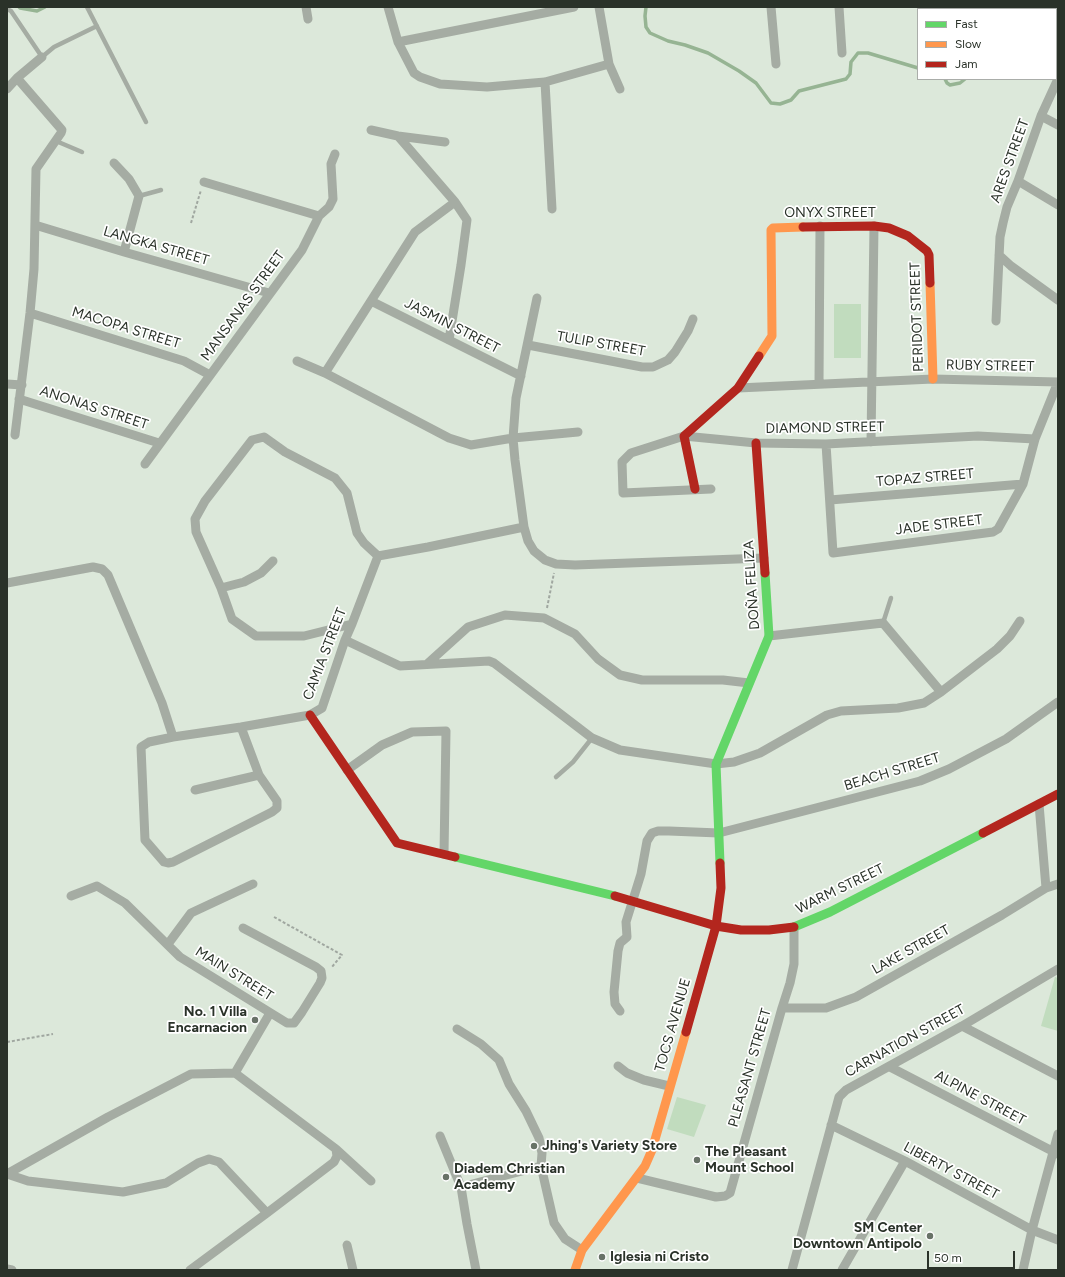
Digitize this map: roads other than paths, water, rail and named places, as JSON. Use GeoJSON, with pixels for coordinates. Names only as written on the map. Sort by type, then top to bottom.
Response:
{"type":"FeatureCollection","features":[{"type":"Feature","properties":{"kind":"street"},"geometry":{"type":"LineString","coordinates":[[306,7],[308,19]]}},
{"type":"Feature","properties":{"kind":"street"},"geometry":{"type":"LineString","coordinates":[[388,7],[398,42],[414,73],[420,77],[440,84],[487,87],[545,82],[609,64]]}},
{"type":"Feature","properties":{"kind":"street"},"geometry":{"type":"LineString","coordinates":[[398,42],[574,7]]}},
{"type":"Feature","properties":{"kind":"street"},"geometry":{"type":"LineString","coordinates":[[599,7],[609,64],[620,89]]}},
{"type":"Feature","properties":{"kind":"street"},"geometry":{"type":"LineString","coordinates":[[771,7],[776,64]]}},
{"type":"Feature","properties":{"kind":"street"},"geometry":{"type":"LineString","coordinates":[[839,7],[842,53]]}},
{"type":"Feature","properties":{"kind":"street"},"geometry":{"type":"LineString","coordinates":[[7,89],[17,78],[42,57]]}},
{"type":"Feature","properties":{"kind":"street"},"geometry":{"type":"LineString","coordinates":[[15,435],[22,385],[34,269],[36,169],[59,137],[61,127],[17,78]]}},
{"type":"Feature","properties":{"kind":"street","name":"ARES STREET"},"geometry":{"type":"LineString","coordinates":[[996,321],[1000,237],[1007,207],[1018,181],[1041,116],[1058,79]]}},
{"type":"Feature","properties":{"kind":"street"},"geometry":{"type":"LineString","coordinates":[[545,82],[552,209]]}},
{"type":"Feature","properties":{"kind":"street"},"geometry":{"type":"LineString","coordinates":[[1041,116],[1058,125]]}},
{"type":"Feature","properties":{"kind":"street"},"geometry":{"type":"LineString","coordinates":[[371,130],[398,136],[445,142]]}},
{"type":"Feature","properties":{"kind":"street"},"geometry":{"type":"LineString","coordinates":[[398,136],[455,202],[467,220],[449,340]]}},
{"type":"Feature","properties":{"kind":"street","name":"MANSANAS STREET"},"geometry":{"type":"LineString","coordinates":[[144,464],[302,250],[319,216],[329,207],[333,199],[331,164],[334,154]]}},
{"type":"Feature","properties":{"kind":"street"},"geometry":{"type":"LineString","coordinates":[[114,163],[129,179],[139,196],[124,252]]}},
{"type":"Feature","properties":{"kind":"street"},"geometry":{"type":"LineString","coordinates":[[1018,181],[1058,205]]}},
{"type":"Feature","properties":{"kind":"street"},"geometry":{"type":"LineString","coordinates":[[204,182],[319,216]]}},
{"type":"Feature","properties":{"kind":"street"},"geometry":{"type":"LineString","coordinates":[[325,373],[414,232],[455,202]]}},
{"type":"Feature","properties":{"kind":"street","name":"LANGKA STREET"},"geometry":{"type":"LineString","coordinates":[[36,225],[124,252],[269,293]]}},
{"type":"Feature","properties":{"kind":"street"},"geometry":{"type":"LineString","coordinates":[[819,384],[820,226]]}},
{"type":"Feature","properties":{"kind":"street","name":"ONYX STREET"},"geometry":{"type":"LineString","coordinates":[[684,436],[738,388],[772,336],[772,230],[777,228],[820,226],[874,226],[889,228],[908,236],[922,246],[929,255]]}},
{"type":"Feature","properties":{"kind":"street"},"geometry":{"type":"LineString","coordinates":[[871,442],[874,226]]}},
{"type":"Feature","properties":{"kind":"street","name":"PERIDOT STREET"},"geometry":{"type":"LineString","coordinates":[[929,255],[933,379]]}},
{"type":"Feature","properties":{"kind":"street"},"geometry":{"type":"LineString","coordinates":[[999,255],[1058,300]]}},
{"type":"Feature","properties":{"kind":"street"},"geometry":{"type":"LineString","coordinates":[[537,298],[516,398],[513,438],[514,460],[524,527],[528,541],[534,551],[545,560],[556,564],[574,565],[764,558]]}},
{"type":"Feature","properties":{"kind":"street","name":"JASMIN STREET"},"geometry":{"type":"LineString","coordinates":[[371,300],[521,376]]}},
{"type":"Feature","properties":{"kind":"street","name":"MACOPA STREET"},"geometry":{"type":"LineString","coordinates":[[30,313],[184,361],[210,375]]}},
{"type":"Feature","properties":{"kind":"street","name":"TULIP STREET"},"geometry":{"type":"LineString","coordinates":[[528,345],[642,367],[653,367],[668,360],[676,352],[693,319]]}},
{"type":"Feature","properties":{"kind":"street"},"geometry":{"type":"LineString","coordinates":[[297,361],[325,373],[449,438],[472,445],[513,438],[578,432]]}},
{"type":"Feature","properties":{"kind":"street","name":"RUBY STREET"},"geometry":{"type":"LineString","coordinates":[[738,388],[933,379],[1058,382]]}},
{"type":"Feature","properties":{"kind":"street","name":"JADE STREET"},"geometry":{"type":"LineString","coordinates":[[826,444],[833,553],[993,532],[998,529],[1023,484],[1035,438],[1058,382]]}},
{"type":"Feature","properties":{"kind":"street"},"geometry":{"type":"LineString","coordinates":[[7,384],[22,385]]}},
{"type":"Feature","properties":{"kind":"street","name":"ANONAS STREET"},"geometry":{"type":"LineString","coordinates":[[19,399],[159,443]]}},
{"type":"Feature","properties":{"kind":"street"},"geometry":{"type":"LineString","coordinates":[[684,436],[695,489],[711,489]]}},
{"type":"Feature","properties":{"kind":"street","name":"DIAMOND STREET"},"geometry":{"type":"LineString","coordinates":[[695,489],[623,493],[622,462],[631,453],[684,436],[756,443],[826,444],[978,436],[1035,438]]}},
{"type":"Feature","properties":{"kind":"street"},"geometry":{"type":"LineString","coordinates":[[352,624],[304,636],[256,636],[232,618],[221,588],[196,532],[195,519],[205,501],[252,440],[264,437],[285,452],[335,478],[347,493],[357,533],[364,543],[378,556],[524,527]]}},
{"type":"Feature","properties":{"kind":"street","name":"DOÑA FELIZA"},"geometry":{"type":"LineString","coordinates":[[716,764],[769,636],[756,443]]}},
{"type":"Feature","properties":{"kind":"street","name":"TOPAZ STREET"},"geometry":{"type":"LineString","coordinates":[[830,500],[1023,484]]}},
{"type":"Feature","properties":{"kind":"street","name":"CAMIA STREET"},"geometry":{"type":"LineString","coordinates":[[259,774],[277,801],[277,808],[272,812],[168,864],[164,862],[145,840],[141,747],[149,742],[173,737],[310,715],[322,708],[345,640],[378,556]]}},
{"type":"Feature","properties":{"kind":"street"},"geometry":{"type":"LineString","coordinates":[[221,588],[244,582],[261,573],[273,561]]}},
{"type":"Feature","properties":{"kind":"street"},"geometry":{"type":"LineString","coordinates":[[7,583],[93,567],[102,568],[108,575],[162,703],[173,737]]}},
{"type":"Feature","properties":{"kind":"street"},"geometry":{"type":"LineString","coordinates":[[427,664],[468,627],[504,615],[544,618],[575,634],[598,659],[620,676],[642,680],[723,680],[749,683]]}},
{"type":"Feature","properties":{"kind":"street"},"geometry":{"type":"LineString","coordinates":[[345,640],[400,666],[489,661],[592,738],[620,750],[716,764],[734,762],[760,753],[827,715],[842,711],[898,708],[924,703],[941,692],[997,649],[1010,636],[1020,621]]}},
{"type":"Feature","properties":{"kind":"street"},"geometry":{"type":"LineString","coordinates":[[769,636],[883,623],[941,692]]}},
{"type":"Feature","properties":{"kind":"street","name":"BEACH STREET"},"geometry":{"type":"LineString","coordinates":[[632,900],[640,874],[647,841],[652,833],[658,831],[669,831],[719,833],[920,781],[949,770],[1006,739],[1058,702]]}},
{"type":"Feature","properties":{"kind":"street","name":"WARM STREET"},"geometry":{"type":"LineString","coordinates":[[310,715],[397,843],[632,900],[716,926],[741,930],[769,930],[794,927],[830,912],[1058,794]]}},
{"type":"Feature","properties":{"kind":"street"},"geometry":{"type":"LineString","coordinates":[[194,790],[259,774],[241,727]]}},
{"type":"Feature","properties":{"kind":"street"},"geometry":{"type":"LineString","coordinates":[[347,770],[382,745],[412,732],[446,731],[444,854]]}},
{"type":"Feature","properties":{"kind":"street","name":"TOCS AVENUE"},"geometry":{"type":"LineString","coordinates":[[575,1270],[582,1250],[595,1231],[637,1178],[645,1166],[652,1150],[669,1086],[716,926],[721,888],[716,764]]}},
{"type":"Feature","properties":{"kind":"street"},"geometry":{"type":"LineString","coordinates":[[1039,804],[1046,888]]}},
{"type":"Feature","properties":{"kind":"street"},"geometry":{"type":"LineString","coordinates":[[168,944],[191,913],[253,884]]}},
{"type":"Feature","properties":{"kind":"street","name":"LAKE STREET"},"geometry":{"type":"LineString","coordinates":[[782,1008],[826,1008],[856,997],[1002,915],[1046,888],[1058,884]]}},
{"type":"Feature","properties":{"kind":"street","name":"MAIN STREET"},"geometry":{"type":"LineString","coordinates":[[71,896],[97,886],[125,903],[180,957],[270,1013],[235,1073]]}},
{"type":"Feature","properties":{"kind":"street"},"geometry":{"type":"LineString","coordinates":[[620,1011],[615,1004],[614,992],[616,969],[620,943],[627,937],[626,922],[632,900]]}},
{"type":"Feature","properties":{"kind":"street","name":"PLEASANT STREET"},"geometry":{"type":"LineString","coordinates":[[637,1178],[716,1197],[724,1196],[730,1193],[790,983],[794,964],[794,927]]}},
{"type":"Feature","properties":{"kind":"street"},"geometry":{"type":"LineString","coordinates":[[243,928],[321,971],[322,978],[294,1023],[287,1023],[270,1013]]}},
{"type":"Feature","properties":{"kind":"street","name":"CARNATION STREET"},"geometry":{"type":"LineString","coordinates":[[792,1270],[830,1125],[839,1097],[846,1090],[962,1026],[1058,969]]}},
{"type":"Feature","properties":{"kind":"street"},"geometry":{"type":"LineString","coordinates":[[962,1026],[1058,1076]]}},
{"type":"Feature","properties":{"kind":"street"},"geometry":{"type":"LineString","coordinates":[[457,1029],[481,1044],[499,1060],[509,1084],[526,1111],[539,1138],[542,1153],[541,1166],[554,1223],[565,1239],[582,1250]]}},
{"type":"Feature","properties":{"kind":"street"},"geometry":{"type":"LineString","coordinates":[[618,1066],[627,1073],[644,1080],[669,1086]]}},
{"type":"Feature","properties":{"kind":"street","name":"ALPINE STREET"},"geometry":{"type":"LineString","coordinates":[[890,1066],[1055,1154]]}},
{"type":"Feature","properties":{"kind":"street"},"geometry":{"type":"LineString","coordinates":[[7,1174],[108,1116],[191,1074],[235,1073],[371,1181]]}},
{"type":"Feature","properties":{"kind":"street","name":"LIBERTY STREET"},"geometry":{"type":"LineString","coordinates":[[830,1125],[905,1162],[1032,1230],[1058,1240]]}},
{"type":"Feature","properties":{"kind":"street"},"geometry":{"type":"LineString","coordinates":[[1023,1270],[1032,1230],[1055,1154],[1058,1134]]}},
{"type":"Feature","properties":{"kind":"street"},"geometry":{"type":"LineString","coordinates":[[440,1136],[461,1187],[476,1270]]}},
{"type":"Feature","properties":{"kind":"street"},"geometry":{"type":"LineString","coordinates":[[190,1270],[334,1162],[337,1153]]}},
{"type":"Feature","properties":{"kind":"street"},"geometry":{"type":"LineString","coordinates":[[7,1174],[28,1181],[123,1192],[166,1183],[198,1163],[209,1159],[219,1162],[267,1213]]}},
{"type":"Feature","properties":{"kind":"street"},"geometry":{"type":"LineString","coordinates":[[842,1270],[905,1162]]}},
{"type":"Feature","properties":{"kind":"street"},"geometry":{"type":"LineString","coordinates":[[461,1187],[541,1166]]}},
{"type":"Feature","properties":{"kind":"street"},"geometry":{"type":"LineString","coordinates":[[347,1245],[353,1270]]}},
{"type":"Feature","properties":{"kind":"street"},"geometry":{"type":"LineString","coordinates":[[7,1269],[12,1270]]}},
{"type":"Feature","properties":{"kind":"lane"},"geometry":{"type":"LineString","coordinates":[[87,7],[146,122]]}},
{"type":"Feature","properties":{"kind":"lane"},"geometry":{"type":"LineString","coordinates":[[7,9],[11,11],[42,57],[54,48],[97,26]]}},
{"type":"Feature","properties":{"kind":"lane"},"geometry":{"type":"LineString","coordinates":[[59,137],[82,152]]}},
{"type":"Feature","properties":{"kind":"lane"},"geometry":{"type":"LineString","coordinates":[[139,196],[161,190]]}},
{"type":"Feature","properties":{"kind":"lane"},"geometry":{"type":"LineString","coordinates":[[883,623],[890,598]]}},
{"type":"Feature","properties":{"kind":"lane"},"geometry":{"type":"LineString","coordinates":[[556,777],[573,762],[592,738]]}},
{"type":"Feature","properties":{"kind":"waterway"},"geometry":{"type":"LineString","coordinates":[[19,7],[37,11],[45,7]]}},
{"type":"Feature","properties":{"kind":"waterway"},"geometry":{"type":"LineString","coordinates":[[646,7],[646,27],[650,33],[668,41],[708,53],[756,83],[771,103],[780,104],[791,100],[799,91],[846,79],[850,74],[851,62],[858,53],[868,53],[917,68]]}},
{"type":"Feature","properties":{"kind":"waterway"},"geometry":{"type":"LineString","coordinates":[[946,80],[950,85],[960,83],[964,80]]}},
{"type":"Feature","properties":{"kind":"place","name":"No. 1 Villa Encarnacion"},"geometry":{"type":"Point","coordinates":[255,1020]}},
{"type":"Feature","properties":{"kind":"place","name":"Jhing's Variety Store"},"geometry":{"type":"Point","coordinates":[534,1146]}},
{"type":"Feature","properties":{"kind":"place","name":"The Pleasant Mount School"},"geometry":{"type":"Point","coordinates":[697,1160]}},
{"type":"Feature","properties":{"kind":"place","name":"Diadem Christian Academy"},"geometry":{"type":"Point","coordinates":[446,1177]}},
{"type":"Feature","properties":{"kind":"place","name":"SM Center Downtown Antipolo"},"geometry":{"type":"Point","coordinates":[930,1236]}},
{"type":"Feature","properties":{"kind":"place","name":"Iglesia ni Cristo"},"geometry":{"type":"Point","coordinates":[602,1257]}}]}
